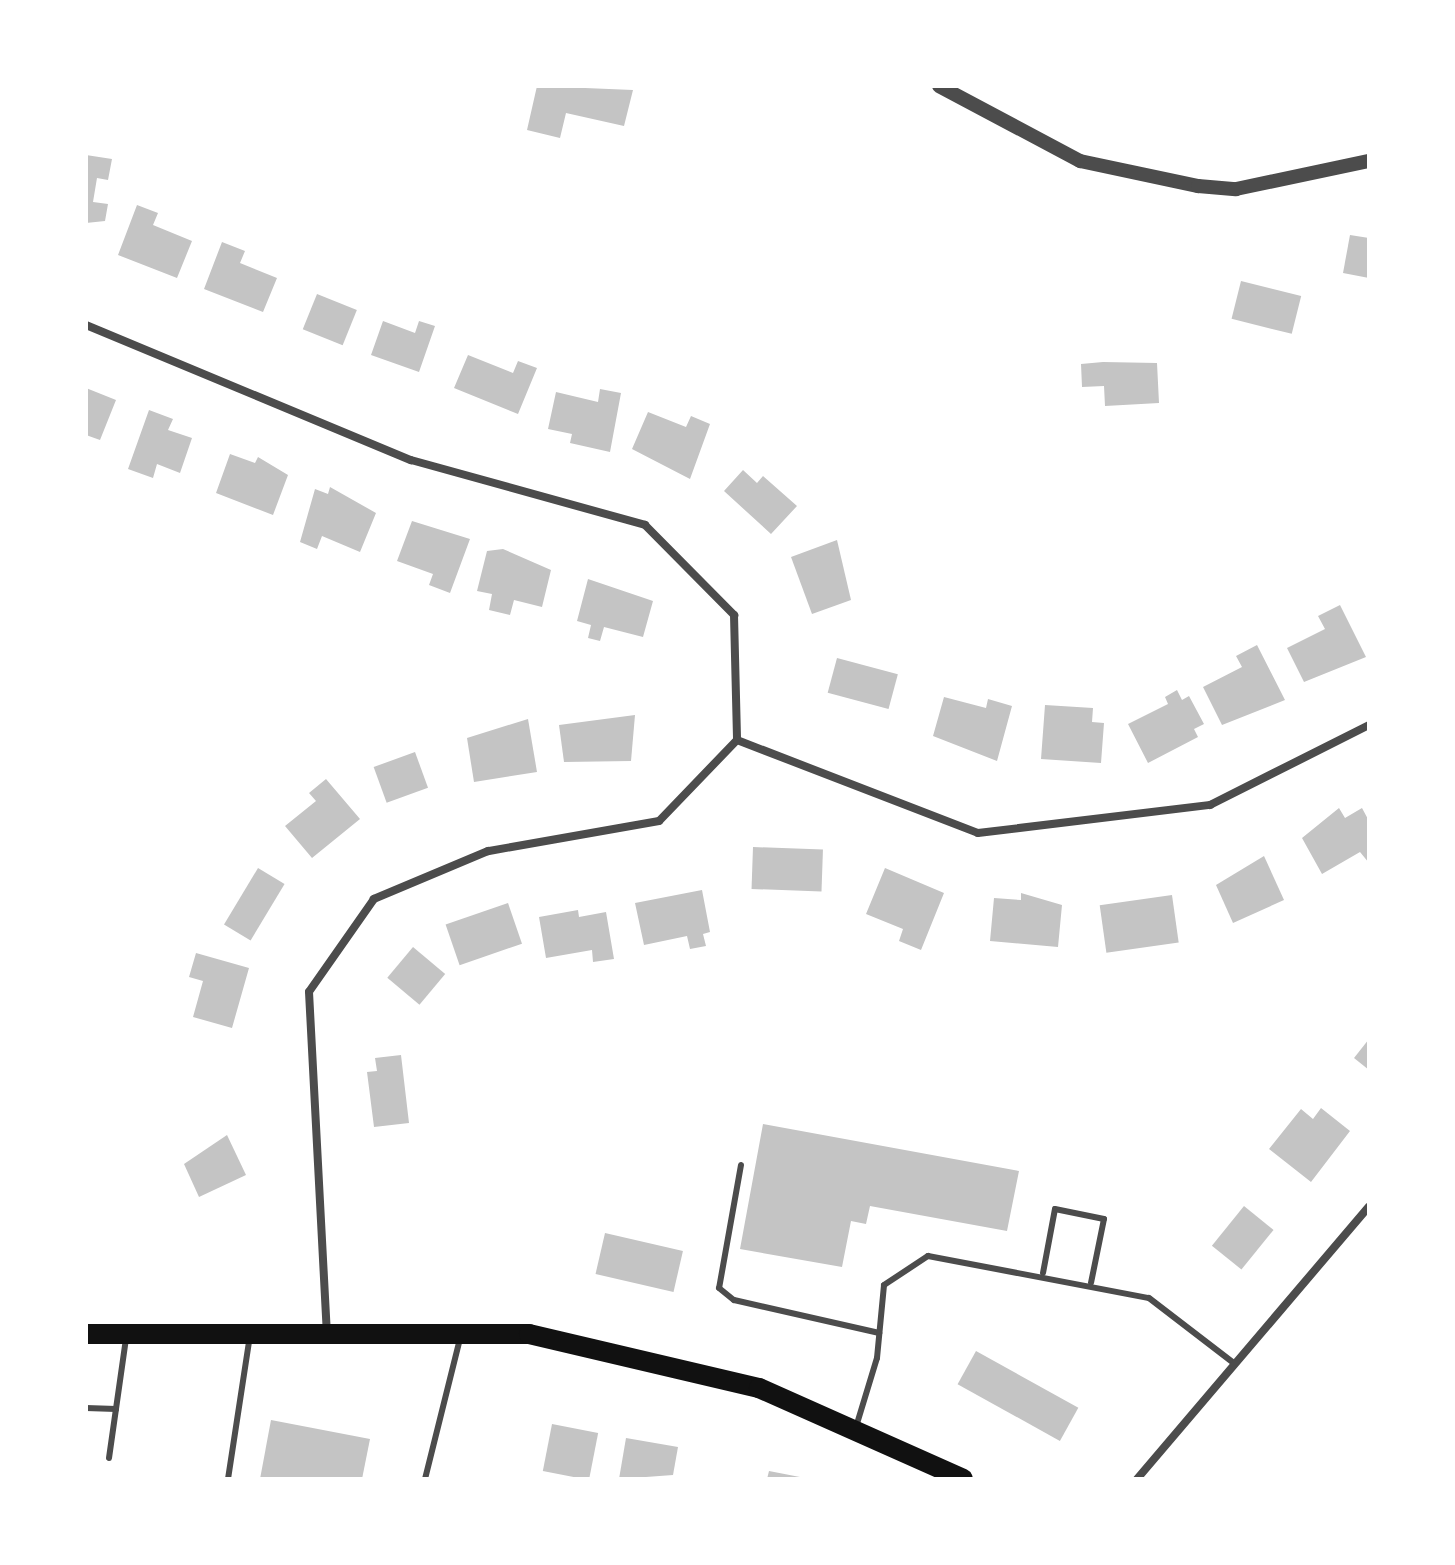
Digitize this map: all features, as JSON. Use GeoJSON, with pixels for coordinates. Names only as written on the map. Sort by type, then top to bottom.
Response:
{"type":"FeatureCollection","features":[{"type":"Feature","properties":{"kind":"main road"},"geometry":{"type":"LineString","coordinates":[[86,1334],[462,1331],[529,1334],[759,1388],[856,1427],[963,1479]]}},
{"type":"Feature","properties":{"kind":"street"},"geometry":{"type":"LineString","coordinates":[[939,86],[1080,161],[1198,186],[1236,189],[1369,161]]}},
{"type":"Feature","properties":{"kind":"street"},"geometry":{"type":"LineString","coordinates":[[86,325],[411,460],[645,525],[734,615],[737,740],[659,821],[488,851],[374,899],[309,992],[327,1331]]}},
{"type":"Feature","properties":{"kind":"street"},"geometry":{"type":"LineString","coordinates":[[737,740],[978,833],[1210,805],[1369,725]]}},
{"type":"Feature","properties":{"kind":"street"},"geometry":{"type":"LineString","coordinates":[[1137,1479],[1369,1206]]}},
{"type":"Feature","properties":{"kind":"lane"},"geometry":{"type":"LineString","coordinates":[[741,1165],[719,1288],[734,1300],[879,1333]]}},
{"type":"Feature","properties":{"kind":"lane"},"geometry":{"type":"LineString","coordinates":[[1043,1273],[1055,1209],[1104,1219],[1091,1283]]}},
{"type":"Feature","properties":{"kind":"lane"},"geometry":{"type":"LineString","coordinates":[[856,1427],[879,1333],[884,1285],[928,1256],[1043,1273],[1149,1298],[1235,1364]]}},
{"type":"Feature","properties":{"kind":"lane"},"geometry":{"type":"LineString","coordinates":[[425,1479],[462,1331]]}},
{"type":"Feature","properties":{"kind":"lane"},"geometry":{"type":"LineString","coordinates":[[228,1479],[250,1335]]}},
{"type":"Feature","properties":{"kind":"lane"},"geometry":{"type":"LineString","coordinates":[[109,1458],[126,1336]]}},
{"type":"Feature","properties":{"kind":"lane"},"geometry":{"type":"LineString","coordinates":[[86,1408],[116,1409]]}},
{"type":"Feature","properties":{"kind":"building"},"geometry":{"type":"Polygon","coordinates":[[[537,86],[633,90],[624,126],[566,113],[560,138],[527,130],[537,86]]]}},
{"type":"Feature","properties":{"kind":"building"},"geometry":{"type":"Polygon","coordinates":[[[86,155],[112,159],[108,180],[97,178],[93,202],[108,204],[105,221],[86,223],[86,155]]]}},
{"type":"Feature","properties":{"kind":"building"},"geometry":{"type":"Polygon","coordinates":[[[137,205],[158,213],[153,225],[192,241],[177,278],[118,255],[137,205]]]}},
{"type":"Feature","properties":{"kind":"building"},"geometry":{"type":"Polygon","coordinates":[[[1350,235],[1369,238],[1369,278],[1343,273],[1350,235]]]}},
{"type":"Feature","properties":{"kind":"building"},"geometry":{"type":"Polygon","coordinates":[[[222,242],[245,251],[240,263],[277,278],[263,312],[204,289],[222,242]]]}},
{"type":"Feature","properties":{"kind":"building"},"geometry":{"type":"Polygon","coordinates":[[[1241,281],[1301,296],[1292,334],[1232,319],[1241,281]]]}},
{"type":"Feature","properties":{"kind":"building"},"geometry":{"type":"Polygon","coordinates":[[[317,294],[357,310],[343,345],[303,329],[317,294]]]}},
{"type":"Feature","properties":{"kind":"building"},"geometry":{"type":"Polygon","coordinates":[[[383,321],[415,333],[419,321],[435,326],[419,372],[371,355],[383,321]]]}},
{"type":"Feature","properties":{"kind":"building"},"geometry":{"type":"Polygon","coordinates":[[[468,355],[513,373],[518,361],[537,368],[518,414],[454,388],[468,355]]]}},
{"type":"Feature","properties":{"kind":"building"},"geometry":{"type":"Polygon","coordinates":[[[1157,363],[1159,403],[1105,406],[1104,386],[1082,387],[1081,364],[1157,363]]]}},
{"type":"Feature","properties":{"kind":"building"},"geometry":{"type":"Polygon","coordinates":[[[86,388],[116,400],[100,440],[86,435],[86,388]]]}},
{"type":"Feature","properties":{"kind":"building"},"geometry":{"type":"Polygon","coordinates":[[[600,389],[621,393],[610,452],[570,443],[572,434],[548,429],[556,392],[598,402],[600,389]]]}},
{"type":"Feature","properties":{"kind":"building"},"geometry":{"type":"Polygon","coordinates":[[[149,410],[173,419],[168,430],[192,438],[180,473],[157,464],[153,478],[128,469],[149,410]]]}},
{"type":"Feature","properties":{"kind":"building"},"geometry":{"type":"Polygon","coordinates":[[[648,412],[686,427],[691,416],[710,424],[690,479],[632,449],[648,412]]]}},
{"type":"Feature","properties":{"kind":"building"},"geometry":{"type":"Polygon","coordinates":[[[230,454],[255,463],[258,457],[288,475],[273,515],[216,493],[230,454]]]}},
{"type":"Feature","properties":{"kind":"building"},"geometry":{"type":"Polygon","coordinates":[[[743,470],[757,483],[763,476],[797,506],[771,534],[724,491],[743,470]]]}},
{"type":"Feature","properties":{"kind":"building"},"geometry":{"type":"Polygon","coordinates":[[[330,487],[376,513],[360,552],[322,536],[317,549],[300,542],[315,489],[328,494],[330,487]]]}},
{"type":"Feature","properties":{"kind":"building"},"geometry":{"type":"Polygon","coordinates":[[[412,521],[470,539],[450,593],[429,585],[433,574],[397,561],[412,521]]]}},
{"type":"Feature","properties":{"kind":"building"},"geometry":{"type":"Polygon","coordinates":[[[837,540],[851,600],[812,614],[791,557],[837,540]]]}},
{"type":"Feature","properties":{"kind":"building"},"geometry":{"type":"Polygon","coordinates":[[[503,549],[551,570],[542,607],[514,600],[510,615],[489,610],[492,594],[477,591],[487,551],[503,549]]]}},
{"type":"Feature","properties":{"kind":"building"},"geometry":{"type":"Polygon","coordinates":[[[588,579],[653,601],[643,637],[604,627],[600,641],[588,638],[591,625],[577,621],[588,579]]]}},
{"type":"Feature","properties":{"kind":"building"},"geometry":{"type":"Polygon","coordinates":[[[1340,605],[1366,657],[1304,682],[1287,648],[1325,629],[1318,616],[1340,605]]]}},
{"type":"Feature","properties":{"kind":"building"},"geometry":{"type":"Polygon","coordinates":[[[1257,645],[1285,700],[1222,725],[1203,687],[1242,667],[1236,656],[1257,645]]]}},
{"type":"Feature","properties":{"kind":"building"},"geometry":{"type":"Polygon","coordinates":[[[837,658],[898,674],[889,709],[828,693],[837,658]]]}},
{"type":"Feature","properties":{"kind":"building"},"geometry":{"type":"Polygon","coordinates":[[[1177,690],[1182,700],[1189,696],[1204,724],[1194,729],[1198,737],[1148,763],[1128,724],[1168,704],[1165,697],[1177,690]]]}},
{"type":"Feature","properties":{"kind":"building"},"geometry":{"type":"Polygon","coordinates":[[[944,697],[986,708],[988,699],[1012,706],[997,761],[933,736],[944,697]]]}},
{"type":"Feature","properties":{"kind":"building"},"geometry":{"type":"Polygon","coordinates":[[[1045,705],[1093,708],[1092,722],[1104,723],[1101,763],[1041,759],[1045,705]]]}},
{"type":"Feature","properties":{"kind":"building"},"geometry":{"type":"Polygon","coordinates":[[[635,715],[631,761],[564,762],[559,725],[635,715]]]}},
{"type":"Feature","properties":{"kind":"building"},"geometry":{"type":"Polygon","coordinates":[[[528,719],[537,772],[474,782],[467,738],[528,719]]]}},
{"type":"Feature","properties":{"kind":"building"},"geometry":{"type":"Polygon","coordinates":[[[415,752],[428,788],[387,803],[374,767],[415,752]]]}},
{"type":"Feature","properties":{"kind":"building"},"geometry":{"type":"Polygon","coordinates":[[[326,779],[360,819],[312,858],[285,826],[316,801],[309,793],[326,779]]]}},
{"type":"Feature","properties":{"kind":"building"},"geometry":{"type":"Polygon","coordinates":[[[1339,808],[1345,818],[1362,808],[1369,821],[1369,863],[1360,852],[1322,874],[1302,838],[1339,808]]]}},
{"type":"Feature","properties":{"kind":"building"},"geometry":{"type":"Polygon","coordinates":[[[753,847],[823,849],[821,891],[752,889],[753,847]]]}},
{"type":"Feature","properties":{"kind":"building"},"geometry":{"type":"Polygon","coordinates":[[[1264,856],[1284,900],[1233,923],[1216,885],[1264,856]]]}},
{"type":"Feature","properties":{"kind":"building"},"geometry":{"type":"Polygon","coordinates":[[[258,868],[285,884],[251,941],[224,925],[258,868]]]}},
{"type":"Feature","properties":{"kind":"building"},"geometry":{"type":"Polygon","coordinates":[[[885,868],[944,893],[921,950],[899,941],[903,929],[866,914],[885,868]]]}},
{"type":"Feature","properties":{"kind":"building"},"geometry":{"type":"Polygon","coordinates":[[[702,890],[710,932],[703,934],[706,946],[690,949],[687,936],[644,945],[635,903],[702,890]]]}},
{"type":"Feature","properties":{"kind":"building"},"geometry":{"type":"Polygon","coordinates":[[[1021,893],[1062,905],[1058,947],[990,941],[994,898],[1021,900],[1021,893]]]}},
{"type":"Feature","properties":{"kind":"building"},"geometry":{"type":"Polygon","coordinates":[[[1172,895],[1179,943],[1106,953],[1100,905],[1172,895]]]}},
{"type":"Feature","properties":{"kind":"building"},"geometry":{"type":"Polygon","coordinates":[[[508,903],[522,944],[460,965],[446,924],[508,903]]]}},
{"type":"Feature","properties":{"kind":"building"},"geometry":{"type":"Polygon","coordinates":[[[578,910],[579,917],[606,912],[614,959],[593,962],[592,950],[546,958],[539,917],[578,910]]]}},
{"type":"Feature","properties":{"kind":"building"},"geometry":{"type":"Polygon","coordinates":[[[413,947],[445,974],[419,1005],[387,978],[413,947]]]}},
{"type":"Feature","properties":{"kind":"building"},"geometry":{"type":"Polygon","coordinates":[[[196,953],[249,968],[232,1028],[193,1017],[203,981],[189,977],[196,953]]]}},
{"type":"Feature","properties":{"kind":"building"},"geometry":{"type":"Polygon","coordinates":[[[1369,1039],[1369,1070],[1354,1058],[1369,1039]]]}},
{"type":"Feature","properties":{"kind":"building"},"geometry":{"type":"Polygon","coordinates":[[[401,1055],[409,1123],[374,1127],[367,1072],[377,1071],[375,1058],[401,1055]]]}},
{"type":"Feature","properties":{"kind":"building"},"geometry":{"type":"Polygon","coordinates":[[[1321,1108],[1350,1131],[1311,1182],[1269,1149],[1301,1109],[1313,1119],[1321,1108]]]}},
{"type":"Feature","properties":{"kind":"building"},"geometry":{"type":"Polygon","coordinates":[[[763,1124],[1019,1171],[1007,1231],[870,1206],[866,1224],[851,1221],[842,1267],[740,1249],[763,1124]]]}},
{"type":"Feature","properties":{"kind":"building"},"geometry":{"type":"Polygon","coordinates":[[[227,1135],[246,1175],[199,1197],[184,1164],[227,1135]]]}},
{"type":"Feature","properties":{"kind":"building"},"geometry":{"type":"Polygon","coordinates":[[[1244,1206],[1274,1230],[1241,1270],[1212,1246],[1244,1206]]]}},
{"type":"Feature","properties":{"kind":"building"},"geometry":{"type":"Polygon","coordinates":[[[605,1233],[683,1251],[674,1292],[596,1274],[605,1233]]]}},
{"type":"Feature","properties":{"kind":"building"},"geometry":{"type":"Polygon","coordinates":[[[976,1351],[1078,1408],[1060,1441],[958,1384],[976,1351]]]}},
{"type":"Feature","properties":{"kind":"building"},"geometry":{"type":"Polygon","coordinates":[[[271,1420],[370,1439],[362,1479],[260,1479],[271,1420]]]}},
{"type":"Feature","properties":{"kind":"building"},"geometry":{"type":"Polygon","coordinates":[[[552,1424],[598,1433],[589,1479],[543,1471],[552,1424]]]}},
{"type":"Feature","properties":{"kind":"building"},"geometry":{"type":"Polygon","coordinates":[[[626,1438],[678,1447],[673,1475],[619,1479],[626,1438]]]}},
{"type":"Feature","properties":{"kind":"building"},"geometry":{"type":"Polygon","coordinates":[[[769,1471],[805,1478],[767,1479],[769,1471]]]}}]}
